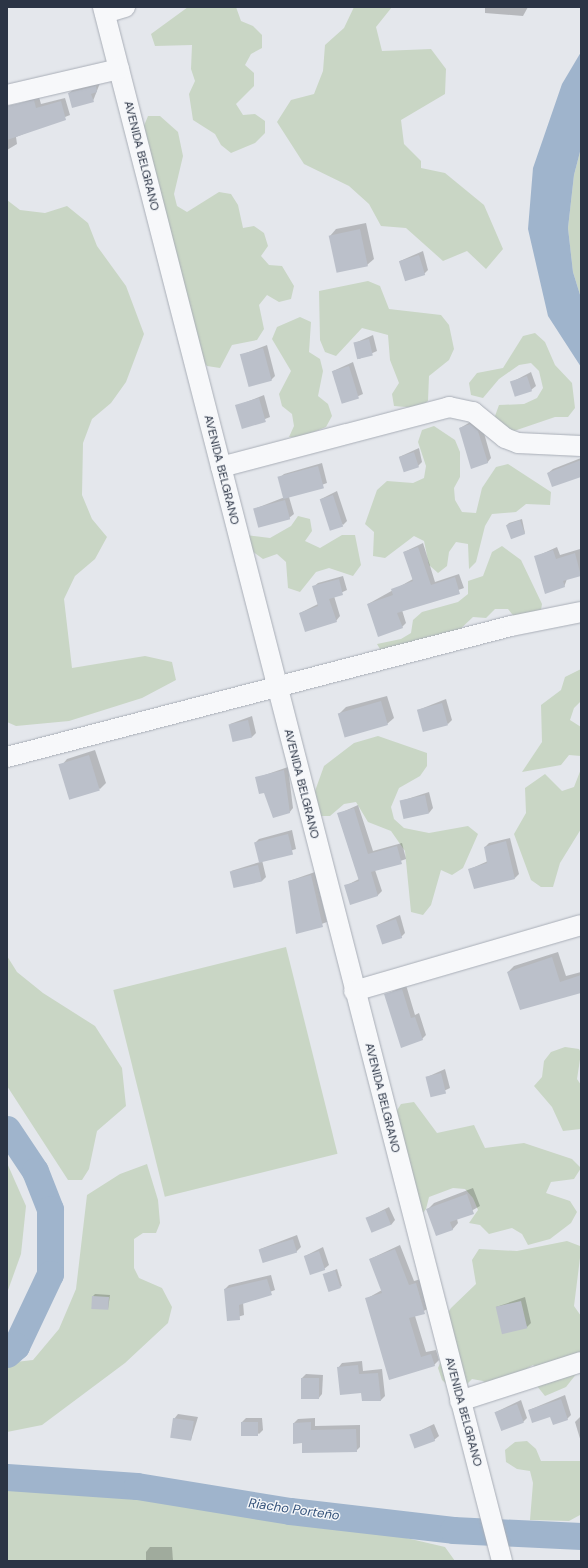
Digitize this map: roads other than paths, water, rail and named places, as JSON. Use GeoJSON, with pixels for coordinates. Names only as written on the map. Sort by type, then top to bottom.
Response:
{"type":"FeatureCollection","features":[{"type":"Feature","properties":{"kind":"street"},"geometry":{"type":"LineString","coordinates":[[104,10],[125,7]]}},
{"type":"Feature","properties":{"kind":"street","name":"AVENIDA BELGRANO"},"geometry":{"type":"LineString","coordinates":[[104,10],[354,991],[502,1561]]}},
{"type":"Feature","properties":{"kind":"street"},"geometry":{"type":"LineString","coordinates":[[7,95],[119,69]]}},
{"type":"Feature","properties":{"kind":"street"},"geometry":{"type":"LineString","coordinates":[[220,467],[449,407],[474,412],[500,434],[518,443],[581,446]]}},
{"type":"Feature","properties":{"kind":"street"},"geometry":{"type":"LineString","coordinates":[[7,758],[511,626],[581,612]]}},
{"type":"Feature","properties":{"kind":"street"},"geometry":{"type":"LineString","coordinates":[[354,991],[581,925]]}},
{"type":"Feature","properties":{"kind":"street"},"geometry":{"type":"LineString","coordinates":[[460,1401],[581,1362]]}},
{"type":"Feature","properties":{"kind":"water"},"geometry":{"type":"Polygon","coordinates":[[[581,52],[581,148],[574,175],[568,228],[573,272],[581,298],[581,367],[548,316],[528,229],[533,168],[562,84],[581,52]]]}},
{"type":"Feature","properties":{"kind":"waterway","name":"Riacho Porteño"},"geometry":{"type":"LineString","coordinates":[[7,1129],[35,1171],[50,1209],[50,1274],[16,1346],[7,1354]]}},
{"type":"Feature","properties":{"kind":"waterway","name":"Riacho Porteño"},"geometry":{"type":"LineString","coordinates":[[7,1477],[137,1486],[290,1511],[453,1530],[581,1536]]}}]}
